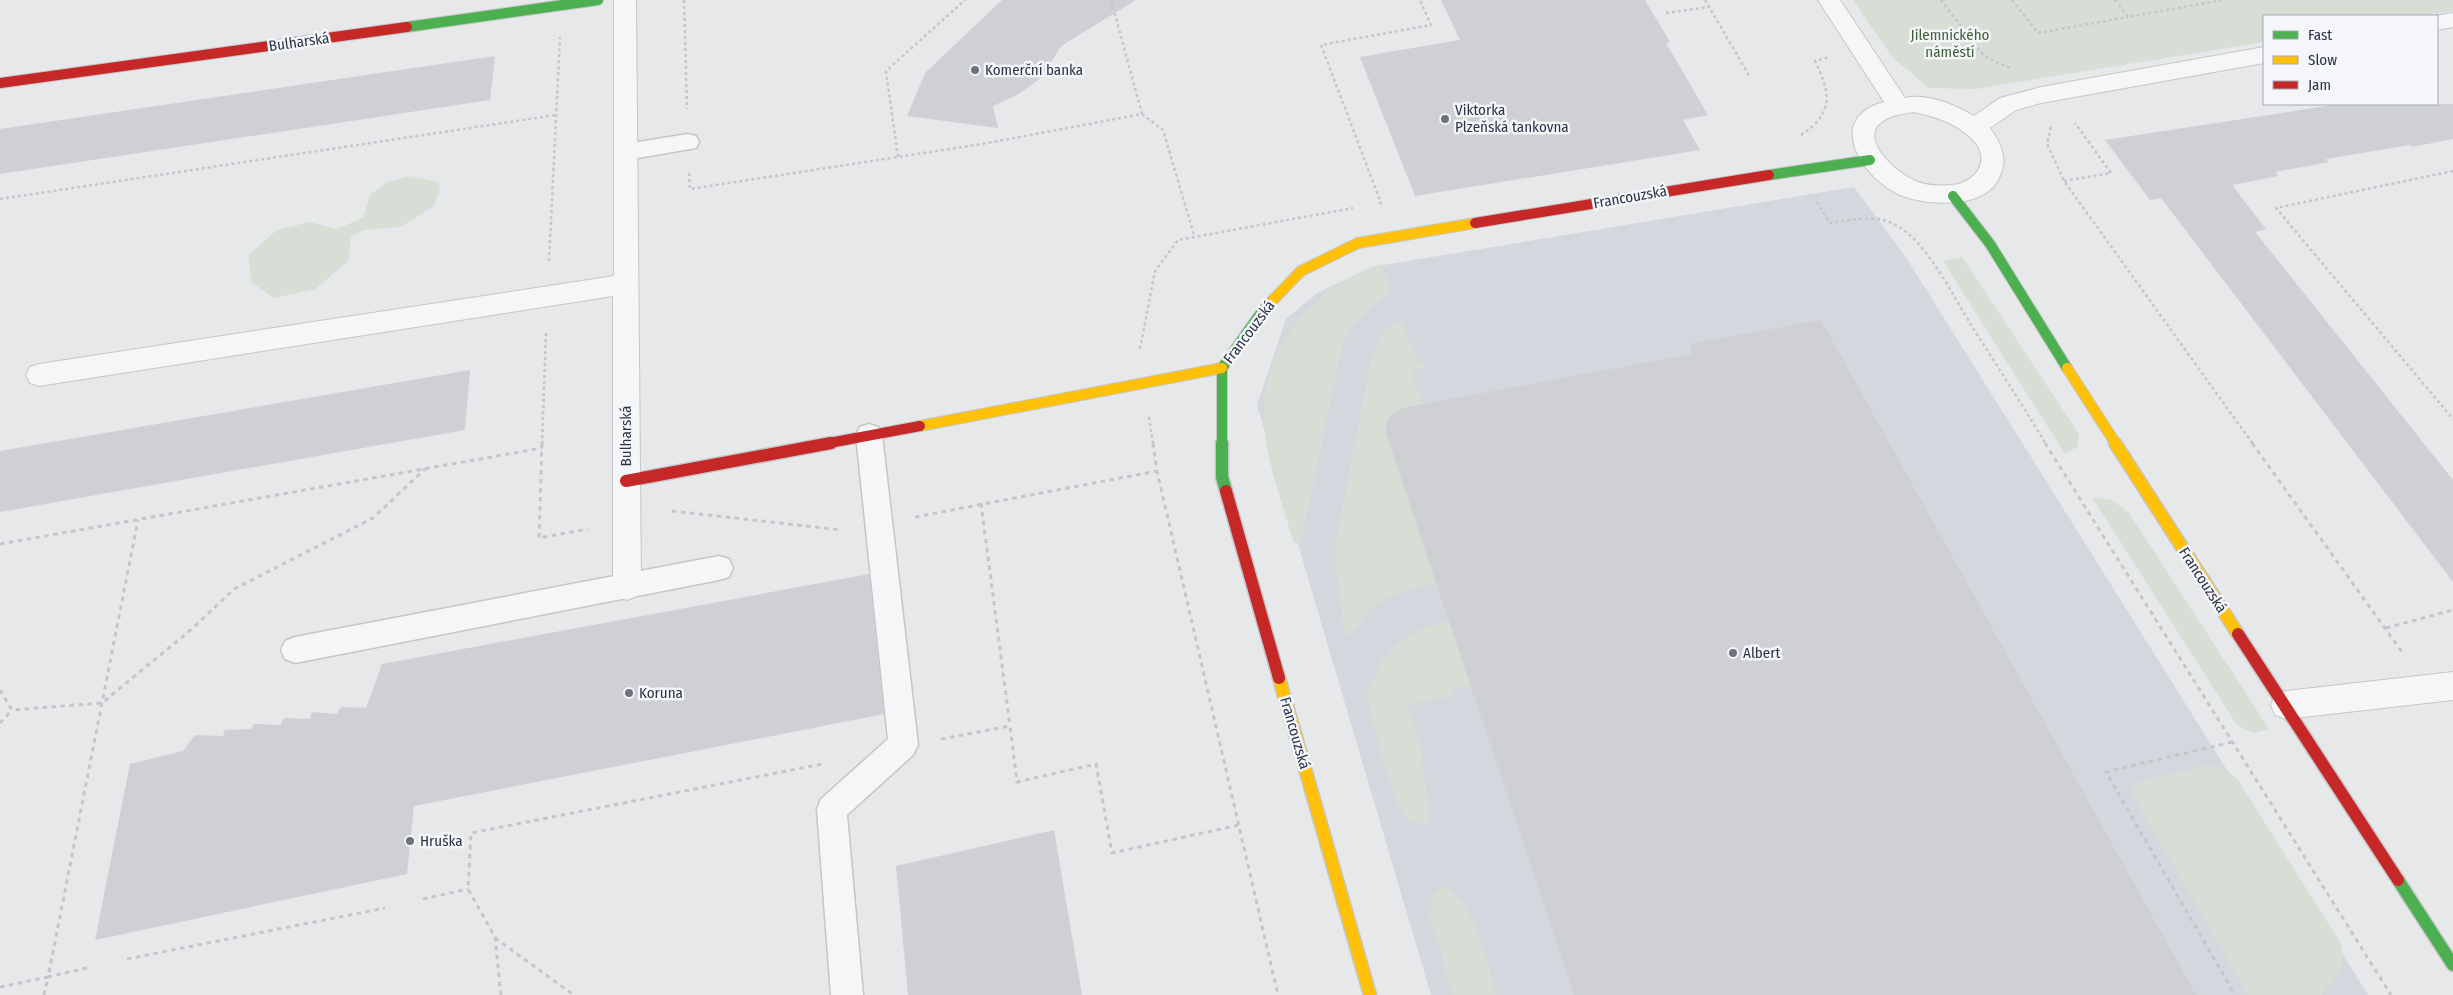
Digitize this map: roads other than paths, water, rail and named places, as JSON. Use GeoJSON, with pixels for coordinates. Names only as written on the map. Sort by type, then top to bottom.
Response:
{"type":"FeatureCollection","features":[{"type":"Feature","properties":{"kind":"street","name":"Bulharská"},"geometry":{"type":"LineString","coordinates":[[0,83],[598,0]]}},
{"type":"Feature","properties":{"kind":"street","name":"Bulharská"},"geometry":{"type":"LineString","coordinates":[[625,0],[627,587]]}},
{"type":"Feature","properties":{"kind":"street"},"geometry":{"type":"LineString","coordinates":[[1829,0],[1898,105]]}},
{"type":"Feature","properties":{"kind":"street"},"geometry":{"type":"LineString","coordinates":[[2438,23],[2453,20]]}},
{"type":"Feature","properties":{"kind":"street"},"geometry":{"type":"LineString","coordinates":[[1974,127],[2008,104],[2041,96],[2263,54]]}},
{"type":"Feature","properties":{"kind":"street"},"geometry":{"type":"LineString","coordinates":[[1913,104],[1938,108],[1961,118],[1974,127],[1991,151],[1992,164],[1989,175],[1981,185],[1968,192],[1953,196],[1937,196],[1905,187],[1891,180],[1870,160],[1864,147],[1863,136],[1866,125],[1873,116],[1884,109],[1898,105],[1913,104]]}},
{"type":"Feature","properties":{"kind":"street","name":"Francouzská"},"geometry":{"type":"LineString","coordinates":[[1370,995],[1222,477],[1222,368],[1263,310],[1301,271],[1358,243],[1670,190],[1870,160]]}},
{"type":"Feature","properties":{"kind":"street","name":"Francouzská"},"geometry":{"type":"LineString","coordinates":[[1953,196],[1990,244],[2128,466],[2286,705],[2453,965]]}},
{"type":"Feature","properties":{"kind":"street"},"geometry":{"type":"LineString","coordinates":[[39,375],[626,284]]}},
{"type":"Feature","properties":{"kind":"street"},"geometry":{"type":"LineString","coordinates":[[626,482],[1144,385],[1222,368]]}},
{"type":"Feature","properties":{"kind":"street"},"geometry":{"type":"LineString","coordinates":[[2286,705],[2441,688]]}},
{"type":"Feature","properties":{"kind":"lane"},"geometry":{"type":"LineString","coordinates":[[626,152],[688,142]]}},
{"type":"Feature","properties":{"kind":"lane"},"geometry":{"type":"LineString","coordinates":[[847,995],[832,808],[904,745],[890,636],[880,524],[869,435]]}},
{"type":"Feature","properties":{"kind":"lane"},"geometry":{"type":"LineString","coordinates":[[295,650],[720,568]]}},
{"type":"Feature","properties":{"kind":"place","name":"Komerční banka"},"geometry":{"type":"Point","coordinates":[975,70]}},
{"type":"Feature","properties":{"kind":"place","name":"Viktorka Plzeňská tankovna"},"geometry":{"type":"Point","coordinates":[1445,119]}},
{"type":"Feature","properties":{"kind":"place","name":"Albert"},"geometry":{"type":"Point","coordinates":[1733,653]}},
{"type":"Feature","properties":{"kind":"place","name":"Koruna"},"geometry":{"type":"Point","coordinates":[629,693]}},
{"type":"Feature","properties":{"kind":"place","name":"Hruška"},"geometry":{"type":"Point","coordinates":[410,841]}},
{"type":"Feature","properties":{"kind":"park label","name":"Jilemnického náměstí"},"geometry":{"type":"Point","coordinates":[1950,44]}}]}
